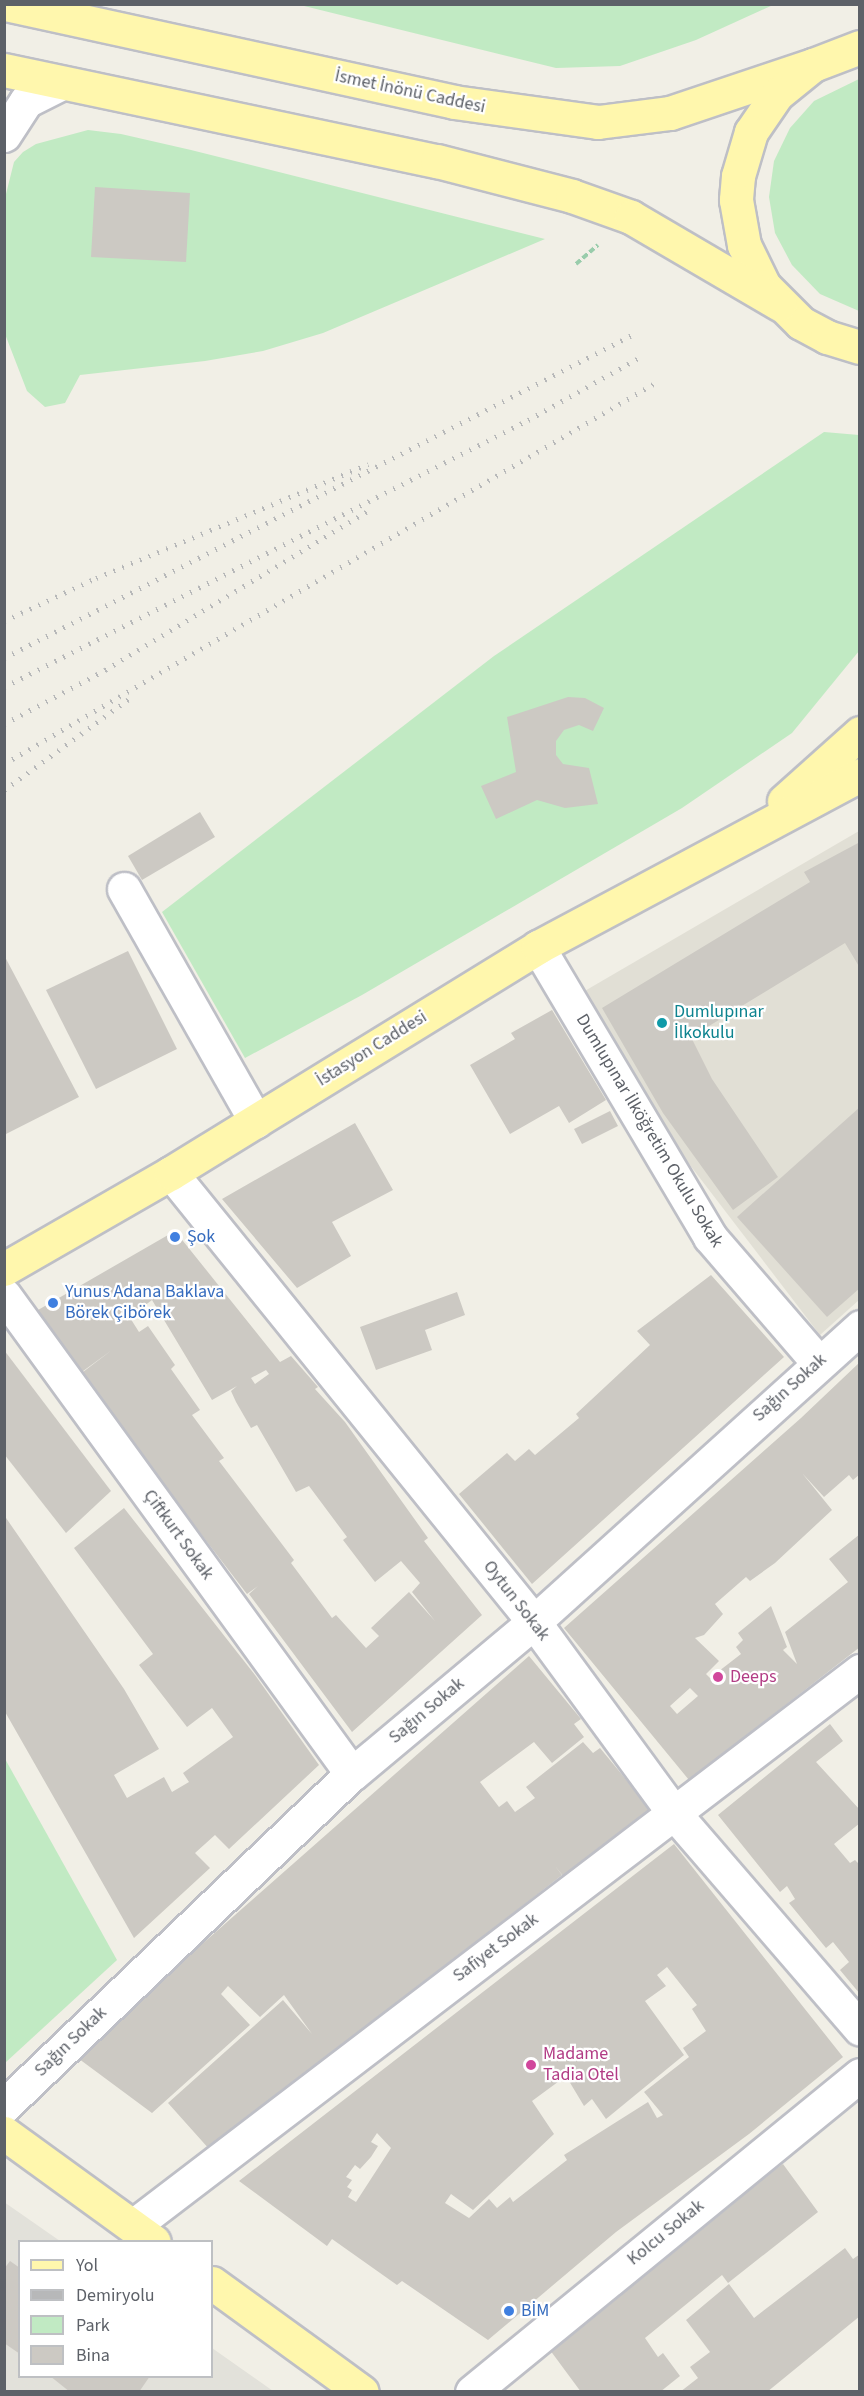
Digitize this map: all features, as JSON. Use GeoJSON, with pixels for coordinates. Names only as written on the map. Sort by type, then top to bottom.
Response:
{"type":"FeatureCollection","features":[{"type":"Feature","properties":{"kind":"main road","name":"İsmet İnönü Caddesi"},"geometry":{"type":"LineString","coordinates":[[5,4],[454,102],[598,122],[670,113],[813,65]]}},
{"type":"Feature","properties":{"kind":"main road"},"geometry":{"type":"LineString","coordinates":[[860,47],[813,65],[794,78],[762,112],[751,132],[738,176],[736,200],[744,245],[764,286],[779,304],[801,323],[827,337],[860,363]]}},
{"type":"Feature","properties":{"kind":"main road"},"geometry":{"type":"LineString","coordinates":[[4,70],[436,161],[572,196],[632,217],[779,304]]}},
{"type":"Feature","properties":{"kind":"main road"},"geometry":{"type":"LineString","coordinates":[[827,337],[860,346]]}},
{"type":"Feature","properties":{"kind":"main road"},"geometry":{"type":"LineString","coordinates":[[744,837],[860,734]]}},
{"type":"Feature","properties":{"kind":"main road"},"geometry":{"type":"LineString","coordinates":[[744,837],[859,776]]}},
{"type":"Feature","properties":{"kind":"main road","name":"İstasyon Caddesi"},"geometry":{"type":"LineString","coordinates":[[4,1269],[171,1173],[538,947],[744,837]]}},
{"type":"Feature","properties":{"kind":"main road"},"geometry":{"type":"LineString","coordinates":[[4,2133],[144,2234]]}},
{"type":"Feature","properties":{"kind":"main road"},"geometry":{"type":"LineString","coordinates":[[213,2284],[362,2391]]}},
{"type":"Feature","properties":{"kind":"street"},"geometry":{"type":"LineString","coordinates":[[4,135],[26,101],[62,83]]}},
{"type":"Feature","properties":{"kind":"street"},"geometry":{"type":"LineString","coordinates":[[124,889],[256,1121]]}},
{"type":"Feature","properties":{"kind":"street","name":"Dumlupınar İlköğretim Okulu Sokak"},"geometry":{"type":"LineString","coordinates":[[538,947],[710,1237],[818,1362]]}},
{"type":"Feature","properties":{"kind":"street","name":"Oytun Sokak"},"geometry":{"type":"LineString","coordinates":[[171,1173],[534,1622],[673,1812],[860,2029]]}},
{"type":"Feature","properties":{"kind":"street","name":"Çiftkurt Sokak"},"geometry":{"type":"LineString","coordinates":[[4,1295],[352,1774]]}},
{"type":"Feature","properties":{"kind":"street","name":"Sağın Sokak"},"geometry":{"type":"LineString","coordinates":[[4,2106],[352,1774],[534,1622],[818,1362],[860,1327]]}},
{"type":"Feature","properties":{"kind":"street","name":"Safiyet Sokak"},"geometry":{"type":"LineString","coordinates":[[144,2234],[673,1812],[860,1671]]}},
{"type":"Feature","properties":{"kind":"street","name":"Kolcu Sokak"},"geometry":{"type":"LineString","coordinates":[[472,2391],[860,2075]]}},
{"type":"Feature","properties":{"kind":"shaded area"},"geometry":{"type":"Polygon","coordinates":[[[859,831],[859,1300],[820,1335],[670,1139],[583,992],[859,831]]]}},
{"type":"Feature","properties":{"kind":"shaded area"},"geometry":{"type":"Polygon","coordinates":[[[4,2202],[59,2240],[18,2240],[18,2378],[213,2378],[213,2349],[273,2391],[5,2391],[4,2202]]]}},
{"type":"Feature","properties":{"kind":"green space"},"geometry":{"type":"Polygon","coordinates":[[[300,5],[773,5],[696,40],[620,66],[556,68],[300,5]]]}},
{"type":"Feature","properties":{"kind":"green space"},"geometry":{"type":"Polygon","coordinates":[[[859,79],[859,311],[820,294],[792,265],[775,233],[769,197],[774,161],[790,128],[814,101],[859,79]]]}},
{"type":"Feature","properties":{"kind":"green space"},"geometry":{"type":"Polygon","coordinates":[[[88,130],[121,134],[191,150],[545,239],[323,333],[263,351],[205,361],[80,375],[65,403],[45,407],[27,391],[5,334],[4,202],[14,162],[23,152],[36,144],[88,130]]]}},
{"type":"Feature","properties":{"kind":"green space"},"geometry":{"type":"Polygon","coordinates":[[[824,432],[859,435],[859,651],[792,733],[682,808],[362,995],[245,1058],[162,912],[494,656],[824,432]]]}},
{"type":"Feature","properties":{"kind":"green space"},"geometry":{"type":"Polygon","coordinates":[[[4,1757],[117,1960],[5,2063],[4,2063],[4,1757]]]}},
{"type":"Feature","properties":{"kind":"building"},"geometry":{"type":"Polygon","coordinates":[[[95,187],[190,193],[186,262],[91,257],[95,187]]]}},
{"type":"Feature","properties":{"kind":"building"},"geometry":{"type":"Polygon","coordinates":[[[568,697],[585,698],[604,708],[593,731],[579,725],[564,730],[556,741],[556,755],[563,764],[589,768],[598,804],[565,808],[537,800],[496,819],[481,786],[516,772],[507,717],[568,697]]]}},
{"type":"Feature","properties":{"kind":"building"},"geometry":{"type":"Polygon","coordinates":[[[200,812],[215,837],[142,880],[128,856],[200,812]]]}},
{"type":"Feature","properties":{"kind":"building","name":"Dumlupınar İlkokulu"},"geometry":{"type":"Polygon","coordinates":[[[860,842],[860,968],[845,943],[691,1037],[712,1079],[778,1177],[733,1210],[663,1113],[602,1008],[810,882],[804,872],[860,842]]]}},
{"type":"Feature","properties":{"kind":"building"},"geometry":{"type":"Polygon","coordinates":[[[128,951],[177,1049],[96,1089],[46,990],[128,951]]]}},
{"type":"Feature","properties":{"kind":"building"},"geometry":{"type":"Polygon","coordinates":[[[4,955],[79,1097],[4,1135],[4,955]]]}},
{"type":"Feature","properties":{"kind":"building"},"geometry":{"type":"Polygon","coordinates":[[[552,1010],[606,1100],[569,1123],[559,1106],[510,1134],[470,1065],[515,1039],[511,1033],[552,1010]]]}},
{"type":"Feature","properties":{"kind":"building"},"geometry":{"type":"Polygon","coordinates":[[[860,1107],[860,1288],[827,1317],[737,1217],[860,1107]]]}},
{"type":"Feature","properties":{"kind":"building"},"geometry":{"type":"Polygon","coordinates":[[[610,1111],[618,1126],[582,1144],[574,1129],[610,1111]]]}},
{"type":"Feature","properties":{"kind":"building"},"geometry":{"type":"Polygon","coordinates":[[[355,1123],[393,1190],[332,1222],[351,1256],[297,1288],[222,1199],[355,1123]]]}},
{"type":"Feature","properties":{"kind":"building"},"geometry":{"type":"Polygon","coordinates":[[[175,1231],[280,1362],[291,1356],[318,1387],[315,1389],[345,1422],[428,1538],[424,1541],[482,1615],[352,1732],[249,1594],[258,1586],[247,1594],[79,1375],[112,1350],[79,1374],[38,1310],[175,1231]],[[152,1300],[136,1312],[133,1308],[127,1313],[139,1332],[148,1326],[175,1365],[171,1369],[200,1410],[192,1415],[224,1458],[219,1461],[294,1560],[291,1563],[332,1618],[336,1615],[366,1648],[379,1636],[371,1628],[409,1592],[435,1621],[412,1592],[420,1583],[401,1561],[375,1582],[343,1540],[347,1537],[309,1486],[296,1492],[257,1425],[251,1428],[236,1402],[231,1391],[237,1386],[212,1400],[152,1300]],[[266,1370],[251,1378],[255,1384],[269,1374],[266,1370]]]}},
{"type":"Feature","properties":{"kind":"building"},"geometry":{"type":"Polygon","coordinates":[[[711,1275],[784,1357],[532,1584],[459,1494],[507,1453],[515,1461],[529,1449],[535,1455],[579,1418],[576,1414],[650,1345],[637,1331],[711,1275]]]}},
{"type":"Feature","properties":{"kind":"building"},"geometry":{"type":"Polygon","coordinates":[[[457,1292],[465,1315],[425,1330],[432,1350],[376,1370],[360,1327],[457,1292]]]}},
{"type":"Feature","properties":{"kind":"building"},"geometry":{"type":"Polygon","coordinates":[[[4,1350],[111,1491],[66,1533],[4,1454],[4,1350]]]}},
{"type":"Feature","properties":{"kind":"building"},"geometry":{"type":"Polygon","coordinates":[[[860,1362],[860,1474],[853,1480],[849,1475],[824,1497],[802,1473],[832,1510],[775,1563],[750,1581],[746,1577],[715,1604],[723,1614],[704,1635],[695,1638],[719,1661],[706,1674],[710,1678],[741,1654],[736,1647],[743,1640],[738,1633],[771,1606],[787,1647],[783,1650],[797,1664],[785,1632],[848,1582],[829,1559],[860,1534],[860,1647],[689,1780],[564,1628],[801,1418],[860,1362]],[[690,1688],[670,1706],[677,1714],[698,1696],[690,1688]]]}},
{"type":"Feature","properties":{"kind":"building"},"geometry":{"type":"Polygon","coordinates":[[[124,1508],[255,1675],[319,1765],[229,1849],[215,1835],[195,1853],[210,1868],[134,1938],[4,1710],[4,1515],[124,1689],[159,1749],[114,1775],[127,1798],[164,1777],[172,1792],[189,1782],[183,1773],[233,1737],[212,1708],[187,1727],[139,1665],[153,1654],[74,1548],[124,1508]]]}},
{"type":"Feature","properties":{"kind":"building"},"geometry":{"type":"Polygon","coordinates":[[[529,1656],[581,1719],[574,1724],[584,1737],[552,1763],[534,1742],[480,1782],[499,1807],[507,1801],[515,1812],[535,1798],[526,1787],[583,1742],[593,1753],[600,1748],[652,1811],[564,1877],[555,1866],[562,1875],[210,2150],[168,2103],[283,2000],[312,2034],[284,1995],[260,2017],[228,1986],[221,1994],[250,2025],[152,2113],[67,2050],[186,1945],[193,1952],[529,1656]]]}},
{"type":"Feature","properties":{"kind":"building"},"geometry":{"type":"Polygon","coordinates":[[[830,1724],[843,1741],[816,1762],[860,1810],[860,1823],[834,1844],[850,1863],[855,1860],[860,1865],[860,1994],[840,1970],[849,1962],[833,1942],[826,1948],[789,1903],[795,1899],[787,1886],[780,1892],[718,1815],[830,1724]]]}},
{"type":"Feature","properties":{"kind":"building"},"geometry":{"type":"Polygon","coordinates":[[[674,1844],[843,2057],[749,2134],[616,2232],[488,2340],[402,2281],[397,2285],[332,2239],[327,2246],[239,2181],[674,1844]],[[667,1967],[657,1975],[666,1986],[645,2001],[684,2055],[606,2119],[592,2099],[584,2106],[566,2076],[532,2101],[554,2134],[473,2210],[451,2194],[445,2203],[469,2218],[489,2199],[497,2208],[510,2197],[513,2202],[567,2160],[564,2155],[648,2102],[657,2118],[663,2115],[644,2092],[689,2057],[683,2048],[706,2031],[692,2009],[697,2005],[667,1967]],[[377,2133],[371,2142],[378,2146],[371,2157],[360,2169],[355,2165],[346,2177],[352,2180],[347,2187],[352,2190],[348,2197],[356,2202],[391,2148],[377,2133]]]}},
{"type":"Feature","properties":{"kind":"building"},"geometry":{"type":"Polygon","coordinates":[[[783,2164],[818,2212],[728,2283],[722,2275],[645,2338],[658,2357],[663,2353],[680,2376],[660,2392],[581,2392],[547,2346],[613,2293],[617,2298],[739,2199],[737,2196],[783,2164]]]}},
{"type":"Feature","properties":{"kind":"building"},"geometry":{"type":"Polygon","coordinates":[[[845,2248],[853,2259],[860,2254],[860,2316],[767,2392],[680,2392],[698,2378],[690,2367],[710,2352],[686,2320],[729,2284],[754,2318],[845,2248]]]}},
{"type":"Feature","properties":{"kind":"building"},"geometry":{"type":"Polygon","coordinates":[[[10,2261],[18,2267],[18,2353],[4,2343],[4,2269],[10,2261]]]}},
{"type":"Feature","properties":{"kind":"building"},"geometry":{"type":"Polygon","coordinates":[[[52,2378],[149,2378],[139,2392],[70,2392],[52,2378]]]}},
{"type":"Feature","properties":{"kind":"railway"},"geometry":{"type":"LineString","coordinates":[[4,658],[632,335]]}},
{"type":"Feature","properties":{"kind":"railway"},"geometry":{"type":"LineString","coordinates":[[4,687],[528,420],[642,356]]}},
{"type":"Feature","properties":{"kind":"railway"},"geometry":{"type":"LineString","coordinates":[[4,764],[655,383]]}},
{"type":"Feature","properties":{"kind":"railway"},"geometry":{"type":"LineString","coordinates":[[4,621],[96,578],[368,464]]}},
{"type":"Feature","properties":{"kind":"railway"},"geometry":{"type":"LineString","coordinates":[[4,724],[105,670],[369,510]]}},
{"type":"Feature","properties":{"kind":"railway"},"geometry":{"type":"LineString","coordinates":[[4,790],[130,698]]}},
{"type":"Feature","properties":{"kind":"place","name":"Dumlupınar İlkokulu"},"geometry":{"type":"Point","coordinates":[662,1023]}},
{"type":"Feature","properties":{"kind":"place","name":"Şok"},"geometry":{"type":"Point","coordinates":[175,1237]}},
{"type":"Feature","properties":{"kind":"place","name":"Yunus Adana Baklava Börek Çibörek"},"geometry":{"type":"Point","coordinates":[53,1303]}},
{"type":"Feature","properties":{"kind":"place","name":"Deeps"},"geometry":{"type":"Point","coordinates":[718,1677]}},
{"type":"Feature","properties":{"kind":"place","name":"Madame Tadia Otel"},"geometry":{"type":"Point","coordinates":[531,2065]}},
{"type":"Feature","properties":{"kind":"place","name":"BİM"},"geometry":{"type":"Point","coordinates":[509,2311]}}]}
